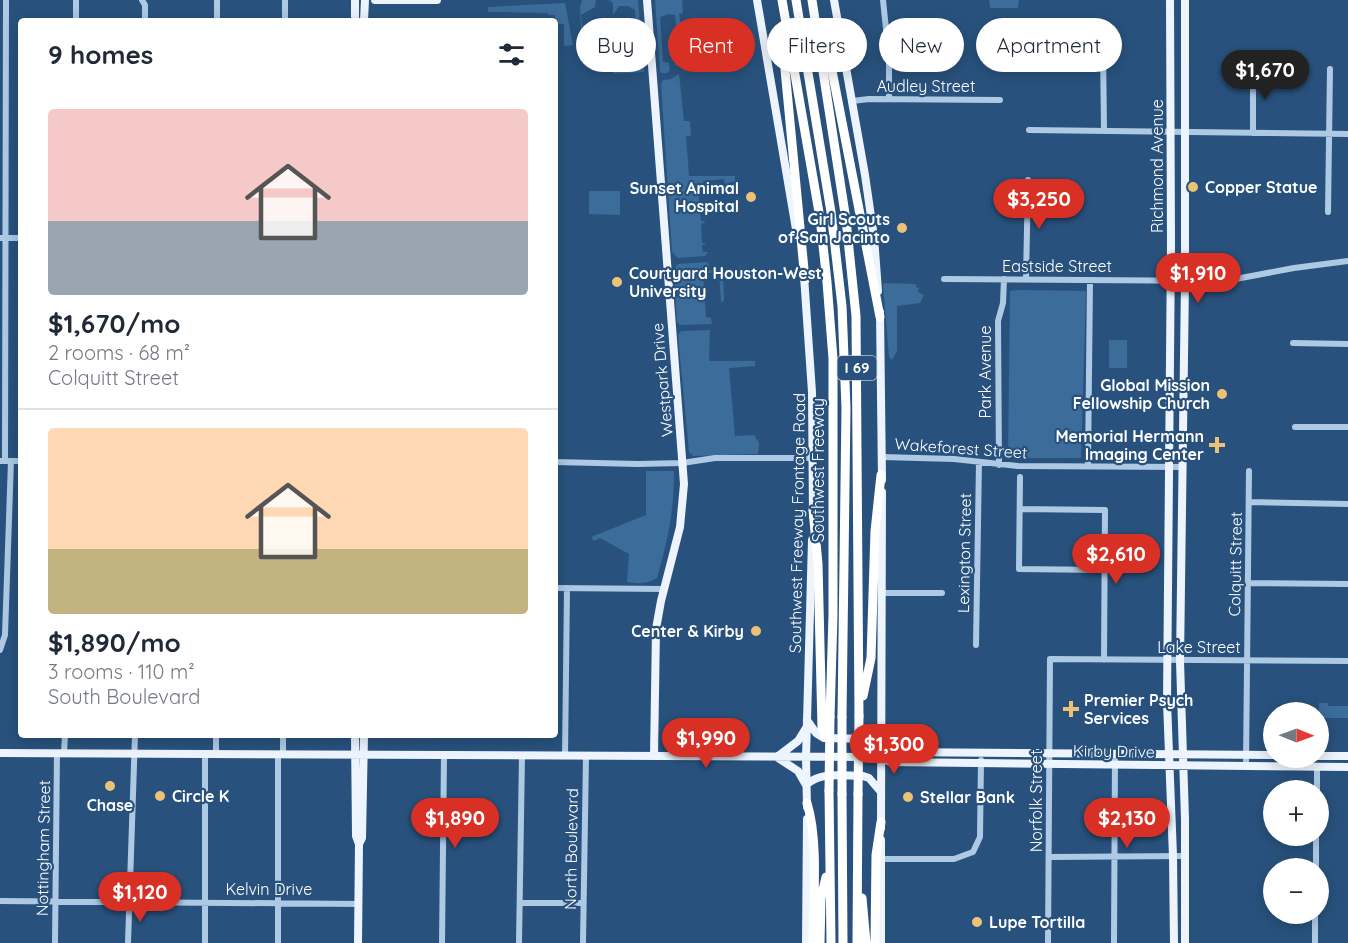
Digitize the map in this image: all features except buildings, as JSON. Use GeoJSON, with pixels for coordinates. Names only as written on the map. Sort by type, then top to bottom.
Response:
{"type":"FeatureCollection","features":[{"type":"Feature","properties":{"kind":"highway","name":"Southwest Freeway"},"geometry":{"type":"LineString","coordinates":[[782,0],[785,18]]}},
{"type":"Feature","properties":{"kind":"highway"},"geometry":{"type":"LineString","coordinates":[[796,0],[831,212],[842,306],[846,408],[842,717],[843,943]]}},
{"type":"Feature","properties":{"kind":"highway","name":"I 69"},"geometry":{"type":"LineString","coordinates":[[812,3],[814,18]]}},
{"type":"Feature","properties":{"kind":"highway"},"geometry":{"type":"LineString","coordinates":[[785,72],[805,280]]}},
{"type":"Feature","properties":{"kind":"highway","name":"Southwest Freeway"},"geometry":{"type":"LineString","coordinates":[[795,72],[820,218],[828,282],[833,359],[833,615],[826,718],[830,749],[831,943]]}},
{"type":"Feature","properties":{"kind":"highway","name":"I 69"},"geometry":{"type":"LineString","coordinates":[[823,72],[846,220],[856,316],[859,716],[857,943]]}},
{"type":"Feature","properties":{"kind":"highway"},"geometry":{"type":"LineString","coordinates":[[832,72],[880,317]]}},
{"type":"Feature","properties":{"kind":"highway"},"geometry":{"type":"LineString","coordinates":[[859,716],[871,658],[875,531],[882,475]]}},
{"type":"Feature","properties":{"kind":"highway"},"geometry":{"type":"LineString","coordinates":[[813,510],[826,718]]}},
{"type":"Feature","properties":{"kind":"highway"},"geometry":{"type":"LineString","coordinates":[[807,803],[811,816],[813,852],[813,943]]}},
{"type":"Feature","properties":{"kind":"highway"},"geometry":{"type":"LineString","coordinates":[[875,943],[876,855],[881,822]]}},
{"type":"Feature","properties":{"kind":"highway"},"geometry":{"type":"LineString","coordinates":[[820,943],[822,898],[830,863]]}},
{"type":"Feature","properties":{"kind":"highway"},"geometry":{"type":"LineString","coordinates":[[858,864],[866,943]]}},
{"type":"Feature","properties":{"kind":"main road"},"geometry":{"type":"LineString","coordinates":[[355,0],[355,18]]}},
{"type":"Feature","properties":{"kind":"main road"},"geometry":{"type":"LineString","coordinates":[[364,18],[365,0]]}},
{"type":"Feature","properties":{"kind":"main road"},"geometry":{"type":"LineString","coordinates":[[375,0],[437,0]]}},
{"type":"Feature","properties":{"kind":"main road","name":"Westpark Drive"},"geometry":{"type":"LineString","coordinates":[[647,0],[684,492],[682,517],[656,629],[654,756]]}},
{"type":"Feature","properties":{"kind":"main road","name":"Richmond Avenue"},"geometry":{"type":"LineString","coordinates":[[1170,0],[1172,132],[1167,660],[1174,943]]}},
{"type":"Feature","properties":{"kind":"main road","name":"Richmond Avenue"},"geometry":{"type":"LineString","coordinates":[[1185,0],[1185,281],[1180,661],[1185,943]]}},
{"type":"Feature","properties":{"kind":"main road","name":"Southwest Freeway Frontage Road"},"geometry":{"type":"LineString","coordinates":[[759,2],[805,280],[810,351],[814,458],[806,757],[807,943]]}},
{"type":"Feature","properties":{"kind":"main road"},"geometry":{"type":"LineString","coordinates":[[836,2],[873,229],[880,317],[881,943]]}},
{"type":"Feature","properties":{"kind":"main road"},"geometry":{"type":"LineString","coordinates":[[1170,58],[1185,58]]}},
{"type":"Feature","properties":{"kind":"main road"},"geometry":{"type":"LineString","coordinates":[[1170,374],[1184,374]]}},
{"type":"Feature","properties":{"kind":"main road"},"geometry":{"type":"LineString","coordinates":[[1169,563],[1182,563]]}},
{"type":"Feature","properties":{"kind":"main road"},"geometry":{"type":"LineString","coordinates":[[881,792],[869,778],[863,776],[822,776],[813,778],[806,785],[798,771],[777,757],[798,741],[807,723],[824,738],[869,739],[882,728]]}},
{"type":"Feature","properties":{"kind":"main road"},"geometry":{"type":"LineString","coordinates":[[882,728],[886,740],[913,753]]}},
{"type":"Feature","properties":{"kind":"main road"},"geometry":{"type":"LineString","coordinates":[[356,738],[359,755]]}},
{"type":"Feature","properties":{"kind":"main road"},"geometry":{"type":"LineString","coordinates":[[358,943],[359,844],[356,836],[359,755],[363,738]]}},
{"type":"Feature","properties":{"kind":"main road","name":"Kirby Drive"},"geometry":{"type":"LineString","coordinates":[[0,753],[777,757],[882,757],[892,752],[1263,755]]}},
{"type":"Feature","properties":{"kind":"main road"},"geometry":{"type":"LineString","coordinates":[[1329,756],[1348,756]]}},
{"type":"Feature","properties":{"kind":"main road","name":"Kirby Drive"},"geometry":{"type":"LineString","coordinates":[[882,757],[890,762],[1263,766]]}},
{"type":"Feature","properties":{"kind":"main road","name":"Kirby Drive"},"geometry":{"type":"LineString","coordinates":[[1329,766],[1348,767]]}},
{"type":"Feature","properties":{"kind":"street"},"geometry":{"type":"LineString","coordinates":[[0,650],[5,635],[3,238],[6,0]]}},
{"type":"Feature","properties":{"kind":"street"},"geometry":{"type":"LineString","coordinates":[[76,0],[76,18]]}},
{"type":"Feature","properties":{"kind":"street"},"geometry":{"type":"LineString","coordinates":[[142,0],[145,5],[145,18]]}},
{"type":"Feature","properties":{"kind":"street"},"geometry":{"type":"LineString","coordinates":[[217,0],[217,18]]}},
{"type":"Feature","properties":{"kind":"street"},"geometry":{"type":"LineString","coordinates":[[285,0],[285,18]]}},
{"type":"Feature","properties":{"kind":"street"},"geometry":{"type":"LineString","coordinates":[[883,0],[889,58],[889,99]]}},
{"type":"Feature","properties":{"kind":"street"},"geometry":{"type":"LineString","coordinates":[[1253,133],[1254,69]]}},
{"type":"Feature","properties":{"kind":"street"},"geometry":{"type":"LineString","coordinates":[[1328,212],[1330,69]]}},
{"type":"Feature","properties":{"kind":"street"},"geometry":{"type":"LineString","coordinates":[[1103,72],[1104,131]]}},
{"type":"Feature","properties":{"kind":"street","name":"Audley Street"},"geometry":{"type":"LineString","coordinates":[[852,101],[1000,99]]}},
{"type":"Feature","properties":{"kind":"street"},"geometry":{"type":"LineString","coordinates":[[1029,130],[1348,134]]}},
{"type":"Feature","properties":{"kind":"street"},"geometry":{"type":"LineString","coordinates":[[1026,279],[1028,180]]}},
{"type":"Feature","properties":{"kind":"street","name":"Eastside Street"},"geometry":{"type":"LineString","coordinates":[[944,279],[1225,281],[1348,261]]}},
{"type":"Feature","properties":{"kind":"street","name":"Park Avenue"},"geometry":{"type":"LineString","coordinates":[[999,465],[998,321],[1004,279]]}},
{"type":"Feature","properties":{"kind":"street"},"geometry":{"type":"LineString","coordinates":[[1088,466],[1090,280]]}},
{"type":"Feature","properties":{"kind":"street"},"geometry":{"type":"LineString","coordinates":[[1293,343],[1348,344]]}},
{"type":"Feature","properties":{"kind":"street"},"geometry":{"type":"LineString","coordinates":[[1295,427],[1348,427]]}},
{"type":"Feature","properties":{"kind":"street","name":"Wakeforest Street"},"geometry":{"type":"LineString","coordinates":[[882,457],[954,459],[999,465],[1183,467]]}},
{"type":"Feature","properties":{"kind":"street"},"geometry":{"type":"LineString","coordinates":[[558,462],[638,464],[682,463],[715,458],[814,458]]}},
{"type":"Feature","properties":{"kind":"street","name":"Lexington Street"},"geometry":{"type":"LineString","coordinates":[[976,645],[979,462]]}},
{"type":"Feature","properties":{"kind":"street","name":"Colquitt Street"},"geometry":{"type":"LineString","coordinates":[[1246,766],[1249,471]]}},
{"type":"Feature","properties":{"kind":"street"},"geometry":{"type":"LineString","coordinates":[[1020,477],[1019,569],[1104,570]]}},
{"type":"Feature","properties":{"kind":"street"},"geometry":{"type":"LineString","coordinates":[[1249,502],[1348,504]]}},
{"type":"Feature","properties":{"kind":"street"},"geometry":{"type":"LineString","coordinates":[[1020,509],[1105,510],[1104,660]]}},
{"type":"Feature","properties":{"kind":"street"},"geometry":{"type":"LineString","coordinates":[[1248,583],[1348,584]]}},
{"type":"Feature","properties":{"kind":"street"},"geometry":{"type":"LineString","coordinates":[[558,588],[664,590]]}},
{"type":"Feature","properties":{"kind":"street"},"geometry":{"type":"LineString","coordinates":[[565,756],[567,588]]}},
{"type":"Feature","properties":{"kind":"street"},"geometry":{"type":"LineString","coordinates":[[882,593],[942,593]]}},
{"type":"Feature","properties":{"kind":"street","name":"Lake Street"},"geometry":{"type":"LineString","coordinates":[[1050,659],[1348,661]]}},
{"type":"Feature","properties":{"kind":"street","name":"Norfolk Street"},"geometry":{"type":"LineString","coordinates":[[1048,943],[1050,659]]}},
{"type":"Feature","properties":{"kind":"street","name":"Nottingham Street"},"geometry":{"type":"LineString","coordinates":[[55,943],[61,753],[64,738]]}},
{"type":"Feature","properties":{"kind":"street"},"geometry":{"type":"LineString","coordinates":[[128,943],[135,738]]}},
{"type":"Feature","properties":{"kind":"street"},"geometry":{"type":"LineString","coordinates":[[216,738],[216,754]]}},
{"type":"Feature","properties":{"kind":"street"},"geometry":{"type":"LineString","coordinates":[[278,943],[281,754],[284,738]]}},
{"type":"Feature","properties":{"kind":"street"},"geometry":{"type":"LineString","coordinates":[[881,859],[954,859],[965,856],[975,849],[980,837],[981,753]]}},
{"type":"Feature","properties":{"kind":"street"},"geometry":{"type":"LineString","coordinates":[[205,754],[205,943]]}},
{"type":"Feature","properties":{"kind":"street"},"geometry":{"type":"LineString","coordinates":[[1114,943],[1115,754]]}},
{"type":"Feature","properties":{"kind":"street"},"geometry":{"type":"LineString","coordinates":[[442,943],[444,755]]}},
{"type":"Feature","properties":{"kind":"street"},"geometry":{"type":"LineString","coordinates":[[519,943],[522,755]]}},
{"type":"Feature","properties":{"kind":"street","name":"North Boulevard"},"geometry":{"type":"LineString","coordinates":[[583,943],[585,756]]}},
{"type":"Feature","properties":{"kind":"street"},"geometry":{"type":"LineString","coordinates":[[1049,857],[1185,856]]}},
{"type":"Feature","properties":{"kind":"street","name":"Kelvin Drive"},"geometry":{"type":"LineString","coordinates":[[0,901],[359,904]]}},
{"type":"Feature","properties":{"kind":"street"},"geometry":{"type":"LineString","coordinates":[[520,903],[583,903]]}},
{"type":"Feature","properties":{"kind":"street"},"geometry":{"type":"LineString","coordinates":[[1315,924],[1315,943]]}},
{"type":"Feature","properties":{"kind":"shaded area"},"geometry":{"type":"Polygon","coordinates":[[[582,0],[596,0],[595,7],[581,15],[581,18],[581,18],[582,0]]]}},
{"type":"Feature","properties":{"kind":"shaded area"},"geometry":{"type":"Polygon","coordinates":[[[609,0],[638,0],[640,18],[635,18],[635,10],[628,6],[619,6],[613,15],[613,3],[609,0]]]}},
{"type":"Feature","properties":{"kind":"shaded area"},"geometry":{"type":"Polygon","coordinates":[[[655,0],[684,0],[682,1],[683,13],[679,14],[680,18],[669,14],[660,17],[663,62],[668,63],[668,72],[660,71],[655,0]]]}},
{"type":"Feature","properties":{"kind":"shaded area"},"geometry":{"type":"Polygon","coordinates":[[[989,0],[1019,0],[1018,8],[990,8],[989,0]]]}},
{"type":"Feature","properties":{"kind":"shaded area"},"geometry":{"type":"Polygon","coordinates":[[[565,3],[573,45],[564,45],[564,24],[558,24],[558,18],[555,18],[555,15],[488,12],[488,7],[565,3]]]}},
{"type":"Feature","properties":{"kind":"shaded area"},"geometry":{"type":"Polygon","coordinates":[[[612,72],[644,72],[614,74],[612,72]]]}},
{"type":"Feature","properties":{"kind":"shaded area"},"geometry":{"type":"Polygon","coordinates":[[[679,74],[684,121],[690,121],[691,136],[686,136],[689,176],[735,176],[735,182],[725,184],[724,179],[703,181],[703,185],[698,186],[699,203],[704,203],[699,205],[701,221],[706,222],[701,224],[702,243],[707,243],[702,245],[703,252],[708,252],[705,256],[678,258],[672,252],[661,84],[663,80],[671,79],[679,74]]]}},
{"type":"Feature","properties":{"kind":"shaded area"},"geometry":{"type":"Polygon","coordinates":[[[589,191],[620,191],[620,215],[589,214],[589,191]]]}},
{"type":"Feature","properties":{"kind":"shaded area"},"geometry":{"type":"Polygon","coordinates":[[[706,262],[709,264],[709,270],[714,270],[714,265],[716,265],[716,270],[739,270],[741,265],[740,281],[738,281],[737,274],[723,274],[724,301],[717,303],[721,301],[719,273],[703,275],[706,317],[711,318],[712,324],[680,325],[677,322],[674,270],[678,264],[706,262]]]}},
{"type":"Feature","properties":{"kind":"shaded area"},"geometry":{"type":"Polygon","coordinates":[[[885,283],[916,284],[919,288],[918,292],[924,295],[920,303],[897,306],[897,351],[892,360],[889,357],[883,285],[885,283]]]}},
{"type":"Feature","properties":{"kind":"shaded area"},"geometry":{"type":"Polygon","coordinates":[[[1010,291],[1086,291],[1081,458],[1008,458],[1010,291]]]}},
{"type":"Feature","properties":{"kind":"shaded area"},"geometry":{"type":"Polygon","coordinates":[[[710,330],[709,361],[755,361],[755,366],[729,368],[735,436],[754,435],[759,443],[758,454],[693,456],[689,452],[678,335],[681,331],[710,330]]]}},
{"type":"Feature","properties":{"kind":"shaded area"},"geometry":{"type":"Polygon","coordinates":[[[1109,340],[1127,340],[1127,368],[1109,368],[1109,340]]]}},
{"type":"Feature","properties":{"kind":"shaded area"},"geometry":{"type":"Polygon","coordinates":[[[646,471],[674,471],[670,525],[657,578],[643,583],[627,582],[629,554],[600,538],[594,541],[591,537],[646,515],[646,471]]]}},
{"type":"Feature","properties":{"kind":"shaded area"},"geometry":{"type":"Polygon","coordinates":[[[1329,706],[1348,706],[1348,718],[1329,718],[1329,706]]]}},
{"type":"Feature","properties":{"kind":"place","name":"Copper Statue"},"geometry":{"type":"Point","coordinates":[1193,187]}},
{"type":"Feature","properties":{"kind":"place","name":"Sunset Animal Hospital"},"geometry":{"type":"Point","coordinates":[751,197]}},
{"type":"Feature","properties":{"kind":"place","name":"Girl Scouts of San Jacinto"},"geometry":{"type":"Point","coordinates":[902,228]}},
{"type":"Feature","properties":{"kind":"place","name":"Courtyard Houston-West University"},"geometry":{"type":"Point","coordinates":[617,282]}},
{"type":"Feature","properties":{"kind":"place","name":"Global Mission Fellowship Church"},"geometry":{"type":"Point","coordinates":[1222,394]}},
{"type":"Feature","properties":{"kind":"place","name":"Memorial Hermann Imaging Center"},"geometry":{"type":"Point","coordinates":[1217,445]}},
{"type":"Feature","properties":{"kind":"place","name":"Center & Kirby"},"geometry":{"type":"Point","coordinates":[756,631]}},
{"type":"Feature","properties":{"kind":"place","name":"Premier Psych Services"},"geometry":{"type":"Point","coordinates":[1071,709]}},
{"type":"Feature","properties":{"kind":"place","name":"Chase"},"geometry":{"type":"Point","coordinates":[110,786]}},
{"type":"Feature","properties":{"kind":"place","name":"Circle K"},"geometry":{"type":"Point","coordinates":[160,796]}},
{"type":"Feature","properties":{"kind":"place","name":"Stellar Bank"},"geometry":{"type":"Point","coordinates":[908,797]}},
{"type":"Feature","properties":{"kind":"place","name":"Lupe Tortilla"},"geometry":{"type":"Point","coordinates":[977,922]}}]}
